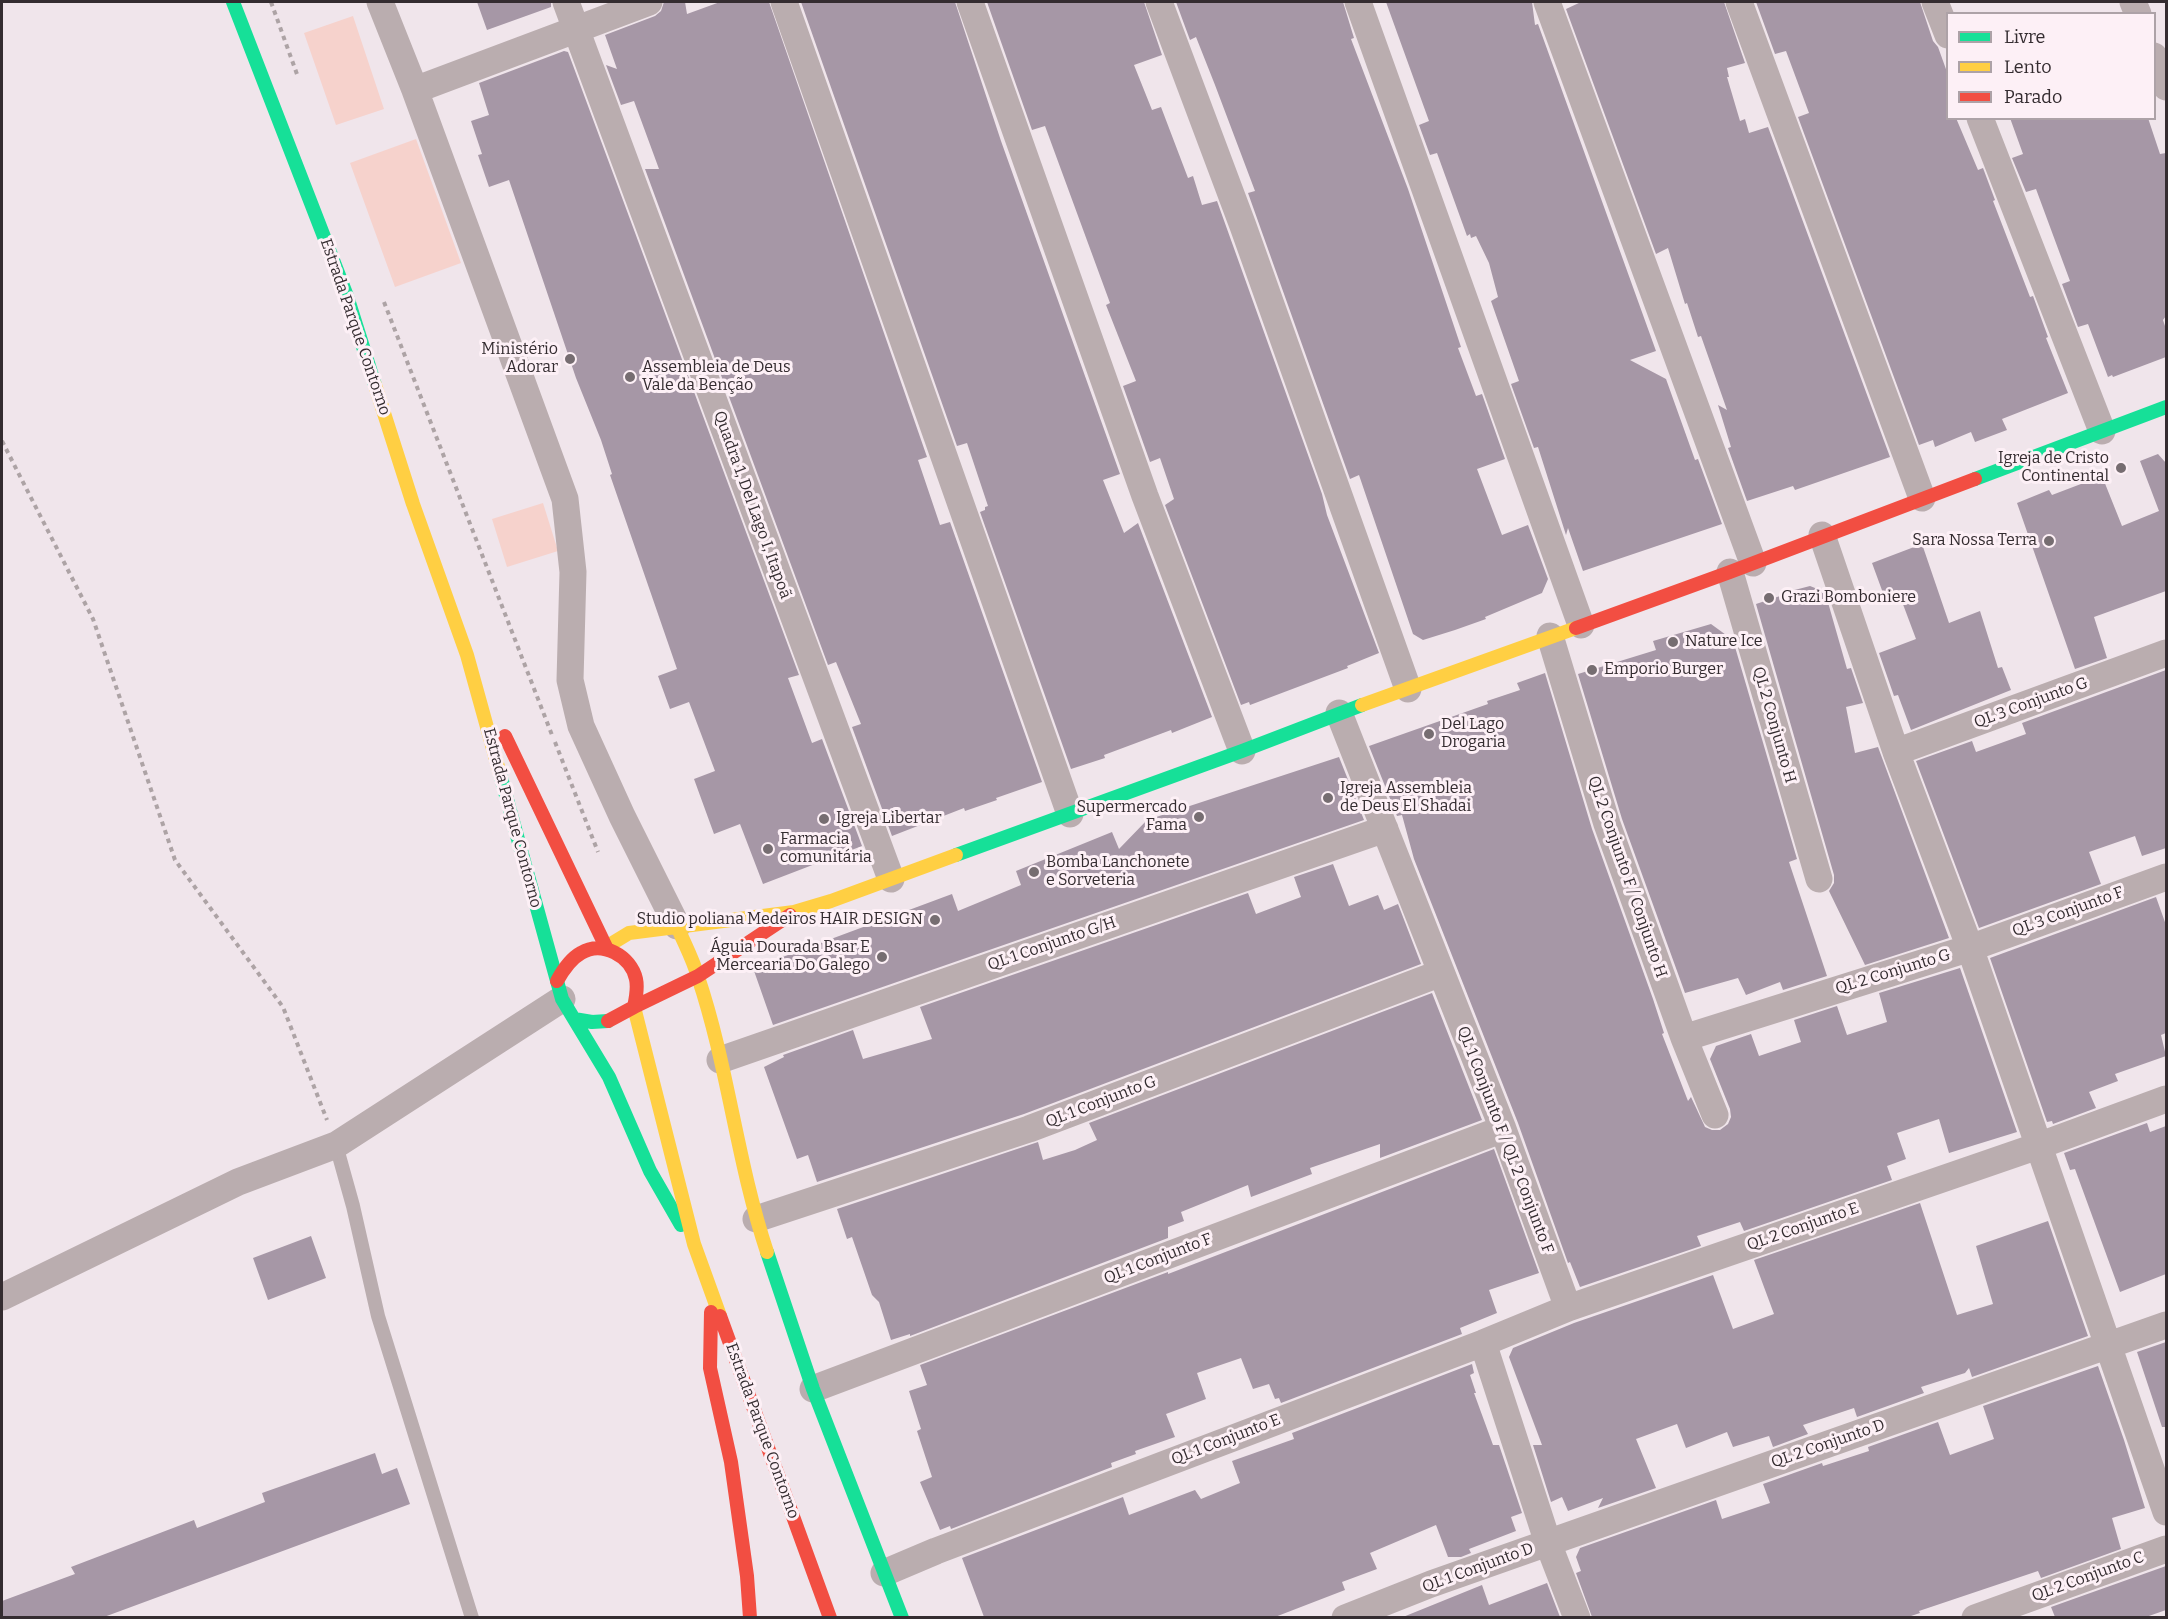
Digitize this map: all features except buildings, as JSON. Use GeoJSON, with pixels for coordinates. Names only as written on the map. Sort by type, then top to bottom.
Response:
{"type":"FeatureCollection","features":[{"type":"Feature","properties":{"kind":"main road","name":"Estrada Parque Contorno"},"geometry":{"type":"LineString","coordinates":[[232,2],[347,296],[413,504],[467,656],[564,1000],[609,1077],[650,1171],[694,1244]]}},
{"type":"Feature","properties":{"kind":"main road"},"geometry":{"type":"LineString","coordinates":[[794,912],[698,976],[634,1007],[608,1023],[591,1023],[564,1000],[568,963],[586,950],[606,947],[629,933],[794,912],[891,879],[1742,567],[2166,407]]}},
{"type":"Feature","properties":{"kind":"main road","name":"Estrada Parque Contorno"},"geometry":{"type":"LineString","coordinates":[[467,656],[606,947]]}},
{"type":"Feature","properties":{"kind":"main road"},"geometry":{"type":"LineString","coordinates":[[677,926],[698,976],[720,1060],[756,1219],[813,1389],[902,1617]]}},
{"type":"Feature","properties":{"kind":"main road"},"geometry":{"type":"LineString","coordinates":[[606,947],[622,957],[634,971],[638,987],[634,1007]]}},
{"type":"Feature","properties":{"kind":"main road","name":"Estrada Parque Contorno"},"geometry":{"type":"LineString","coordinates":[[634,1007],[648,1070],[681,1181],[694,1244],[830,1617]]}},
{"type":"Feature","properties":{"kind":"main road"},"geometry":{"type":"LineString","coordinates":[[712,1293],[710,1368],[731,1462],[747,1576],[750,1617]]}},
{"type":"Feature","properties":{"kind":"street"},"geometry":{"type":"LineString","coordinates":[[380,2],[415,90],[565,499],[573,572],[570,680],[581,726],[622,816],[677,926]]}},
{"type":"Feature","properties":{"kind":"street","name":"Quadra 1, Del Lago I, Itapoã"},"geometry":{"type":"LineString","coordinates":[[566,2],[891,879]]}},
{"type":"Feature","properties":{"kind":"street"},"geometry":{"type":"LineString","coordinates":[[415,90],[650,2]]}},
{"type":"Feature","properties":{"kind":"street"},"geometry":{"type":"LineString","coordinates":[[784,2],[1070,814]]}},
{"type":"Feature","properties":{"kind":"street"},"geometry":{"type":"LineString","coordinates":[[970,2],[1145,496],[1242,751]]}},
{"type":"Feature","properties":{"kind":"street"},"geometry":{"type":"LineString","coordinates":[[1160,2],[1243,226],[1408,689]]}},
{"type":"Feature","properties":{"kind":"street"},"geometry":{"type":"LineString","coordinates":[[1358,2],[1581,625]]}},
{"type":"Feature","properties":{"kind":"street","name":"QL 2 Conjunto H"},"geometry":{"type":"LineString","coordinates":[[1547,2],[1742,567],[1819,879]]}},
{"type":"Feature","properties":{"kind":"street"},"geometry":{"type":"LineString","coordinates":[[1739,2],[1922,498]]}},
{"type":"Feature","properties":{"kind":"street"},"geometry":{"type":"LineString","coordinates":[[1935,2],[1946,32]]}},
{"type":"Feature","properties":{"kind":"street"},"geometry":{"type":"LineString","coordinates":[[2156,61],[2166,87]]}},
{"type":"Feature","properties":{"kind":"street"},"geometry":{"type":"LineString","coordinates":[[1981,120],[2102,431]]}},
{"type":"Feature","properties":{"kind":"street"},"geometry":{"type":"LineString","coordinates":[[1822,535],[1896,752]]}},
{"type":"Feature","properties":{"kind":"street","name":"QL 2 Conjunto F / Conjunto H"},"geometry":{"type":"LineString","coordinates":[[1550,636],[1607,824],[1684,1038],[1715,1115]]}},
{"type":"Feature","properties":{"kind":"street","name":"QL 3 Conjunto G"},"geometry":{"type":"LineString","coordinates":[[1896,752],[2166,653]]}},
{"type":"Feature","properties":{"kind":"street","name":"QL 1 Conjunto F / QL 2 Conjunto F"},"geometry":{"type":"LineString","coordinates":[[1339,713],[1503,1129],[1568,1308]]}},
{"type":"Feature","properties":{"kind":"street","name":"QL 2 Conjunto G"},"geometry":{"type":"LineString","coordinates":[[1684,1038],[1971,948],[1896,752]]}},
{"type":"Feature","properties":{"kind":"street","name":"QL 1 Conjunto G/H"},"geometry":{"type":"LineString","coordinates":[[720,1060],[1385,829]]}},
{"type":"Feature","properties":{"kind":"street","name":"QL 3 Conjunto F"},"geometry":{"type":"LineString","coordinates":[[1971,948],[2166,876]]}},
{"type":"Feature","properties":{"kind":"street"},"geometry":{"type":"LineString","coordinates":[[1971,948],[2166,1512]]}},
{"type":"Feature","properties":{"kind":"street","name":"QL 1 Conjunto G"},"geometry":{"type":"LineString","coordinates":[[756,1219],[1029,1130],[1441,973]]}},
{"type":"Feature","properties":{"kind":"street"},"geometry":{"type":"LineString","coordinates":[[2,1297],[238,1182],[336,1145],[564,1000]]}},
{"type":"Feature","properties":{"kind":"street","name":"QL 2 Conjunto E"},"geometry":{"type":"LineString","coordinates":[[1568,1308],[2038,1146],[2166,1099]]}},
{"type":"Feature","properties":{"kind":"street","name":"QL 1 Conjunto F"},"geometry":{"type":"LineString","coordinates":[[813,1389],[1503,1129]]}},
{"type":"Feature","properties":{"kind":"street","name":"QL 1 Conjunto E"},"geometry":{"type":"LineString","coordinates":[[884,1573],[1483,1343],[1568,1308]]}},
{"type":"Feature","properties":{"kind":"street","name":"QL 2 Conjunto D"},"geometry":{"type":"LineString","coordinates":[[1548,1543],[2166,1325]]}},
{"type":"Feature","properties":{"kind":"street","name":"QL 1 Conjunto D"},"geometry":{"type":"LineString","coordinates":[[1345,1617],[1548,1543],[1483,1343]]}},
{"type":"Feature","properties":{"kind":"street"},"geometry":{"type":"LineString","coordinates":[[1548,1543],[1576,1617]]}},
{"type":"Feature","properties":{"kind":"street","name":"QL 2 Conjunto C"},"geometry":{"type":"LineString","coordinates":[[1975,1617],[2166,1549]]}},
{"type":"Feature","properties":{"kind":"lane"},"geometry":{"type":"LineString","coordinates":[[336,1145],[353,1206],[378,1316],[472,1617]]}},
{"type":"Feature","properties":{"kind":"path"},"geometry":{"type":"LineString","coordinates":[[271,2],[298,78]]}},
{"type":"Feature","properties":{"kind":"path"},"geometry":{"type":"LineString","coordinates":[[383,299],[599,855]]}},
{"type":"Feature","properties":{"kind":"path"},"geometry":{"type":"LineString","coordinates":[[2,441],[93,619],[174,860],[284,1007],[336,1145]]}},
{"type":"Feature","properties":{"kind":"shaded area"},"geometry":{"type":"Polygon","coordinates":[[[353,16],[384,109],[336,125],[304,33],[353,16]]]}},
{"type":"Feature","properties":{"kind":"shaded area"},"geometry":{"type":"Polygon","coordinates":[[[416,139],[461,263],[395,287],[350,163],[416,139]]]}},
{"type":"Feature","properties":{"kind":"shaded area"},"geometry":{"type":"Polygon","coordinates":[[[543,503],[558,551],[507,567],[492,519],[543,503]]]}},
{"type":"Feature","properties":{"kind":"traffic: fast"},"geometry":{"type":"LineString","coordinates":[[233,2],[347,296],[375,385]]}},
{"type":"Feature","properties":{"kind":"traffic: fast"},"geometry":{"type":"LineString","coordinates":[[1975,479],[2166,407]]}},
{"type":"Feature","properties":{"kind":"traffic: fast"},"geometry":{"type":"LineString","coordinates":[[956,855],[1362,705]]}},
{"type":"Feature","properties":{"kind":"traffic: fast"},"geometry":{"type":"LineString","coordinates":[[500,774],[562,999],[574,1019],[592,1022],[608,1021]]}},
{"type":"Feature","properties":{"kind":"traffic: fast"},"geometry":{"type":"LineString","coordinates":[[574,1019],[609,1077],[650,1171],[681,1225]]}},
{"type":"Feature","properties":{"kind":"traffic: fast"},"geometry":{"type":"LineString","coordinates":[[767,1252],[813,1389],[902,1618]]}},
{"type":"Feature","properties":{"kind":"traffic: slow"},"geometry":{"type":"LineString","coordinates":[[375,385],[413,504],[467,655],[500,774]]}},
{"type":"Feature","properties":{"kind":"traffic: slow"},"geometry":{"type":"LineString","coordinates":[[1362,705],[1576,628]]}},
{"type":"Feature","properties":{"kind":"traffic: slow"},"geometry":{"type":"LineString","coordinates":[[606,947],[629,933],[794,912],[831,901],[956,855]]}},
{"type":"Feature","properties":{"kind":"traffic: slow"},"geometry":{"type":"LineString","coordinates":[[677,926],[694,964],[708,1011],[748,1184],[767,1252]]}},
{"type":"Feature","properties":{"kind":"traffic: slow"},"geometry":{"type":"LineString","coordinates":[[634,1007],[694,1244],[720,1316]]}},
{"type":"Feature","properties":{"kind":"traffic: jam"},"geometry":{"type":"LineString","coordinates":[[1576,628],[1975,479]]}},
{"type":"Feature","properties":{"kind":"traffic: jam"},"geometry":{"type":"LineString","coordinates":[[505,736],[606,947]]}},
{"type":"Feature","properties":{"kind":"traffic: jam"},"geometry":{"type":"LineString","coordinates":[[634,1007],[698,976],[790,915]]}},
{"type":"Feature","properties":{"kind":"traffic: jam"},"geometry":{"type":"LineString","coordinates":[[557,981],[573,958],[589,949],[606,949],[622,957],[628,963],[636,979],[634,1007],[608,1021]]}},
{"type":"Feature","properties":{"kind":"traffic: jam"},"geometry":{"type":"LineString","coordinates":[[711,1312],[710,1368],[731,1462],[747,1576],[750,1618]]}},
{"type":"Feature","properties":{"kind":"traffic: jam"},"geometry":{"type":"LineString","coordinates":[[720,1316],[830,1618]]}},
{"type":"Feature","properties":{"kind":"place","name":"Ministério Adorar"},"geometry":{"type":"Point","coordinates":[570,359]}},
{"type":"Feature","properties":{"kind":"place","name":"Assembleia de Deus Vale da Benção"},"geometry":{"type":"Point","coordinates":[630,377]}},
{"type":"Feature","properties":{"kind":"place","name":"Igreja de Cristo Continental"},"geometry":{"type":"Point","coordinates":[2121,468]}},
{"type":"Feature","properties":{"kind":"place","name":"Sara Nossa Terra"},"geometry":{"type":"Point","coordinates":[2049,541]}},
{"type":"Feature","properties":{"kind":"place","name":"Grazi Bomboniere"},"geometry":{"type":"Point","coordinates":[1769,598]}},
{"type":"Feature","properties":{"kind":"place","name":"Nature Ice"},"geometry":{"type":"Point","coordinates":[1673,642]}},
{"type":"Feature","properties":{"kind":"place","name":"Emporio Burger"},"geometry":{"type":"Point","coordinates":[1592,670]}},
{"type":"Feature","properties":{"kind":"place","name":"Del Lago Drogaria"},"geometry":{"type":"Point","coordinates":[1429,734]}},
{"type":"Feature","properties":{"kind":"place","name":"Igreja Assembleia de Deus El Shadai"},"geometry":{"type":"Point","coordinates":[1328,798]}},
{"type":"Feature","properties":{"kind":"place","name":"Supermercado Fama"},"geometry":{"type":"Point","coordinates":[1199,817]}},
{"type":"Feature","properties":{"kind":"place","name":"Igreja Libertar"},"geometry":{"type":"Point","coordinates":[824,819]}},
{"type":"Feature","properties":{"kind":"place","name":"Farmacia comunitária"},"geometry":{"type":"Point","coordinates":[768,849]}},
{"type":"Feature","properties":{"kind":"place","name":"Bomba Lanchonete e Sorveteria"},"geometry":{"type":"Point","coordinates":[1034,872]}},
{"type":"Feature","properties":{"kind":"place","name":"Studio poliana Medeiros HAIR DESIGN"},"geometry":{"type":"Point","coordinates":[935,920]}},
{"type":"Feature","properties":{"kind":"place","name":"Águia Dourada Bsar E Mercearia Do Galego"},"geometry":{"type":"Point","coordinates":[882,957]}}]}
